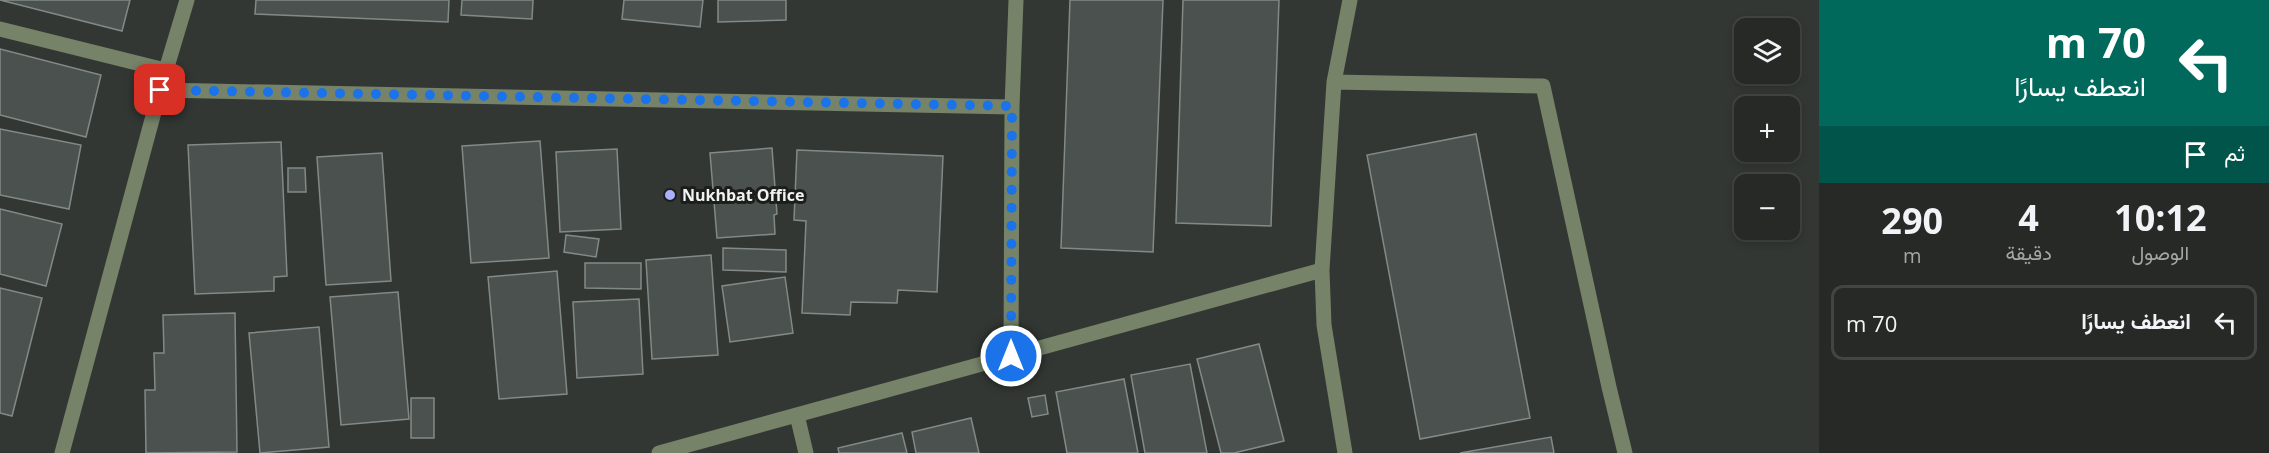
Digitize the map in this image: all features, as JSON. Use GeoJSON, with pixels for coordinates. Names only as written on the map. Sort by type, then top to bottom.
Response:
{"type":"FeatureCollection","features":[{"type":"Feature","properties":{"kind":"street"},"geometry":{"type":"LineString","coordinates":[[62,453],[165,70],[188,0]]}},
{"type":"Feature","properties":{"kind":"street"},"geometry":{"type":"LineString","coordinates":[[1011,356],[1012,106],[1016,0]]}},
{"type":"Feature","properties":{"kind":"street"},"geometry":{"type":"LineString","coordinates":[[1345,453],[1324,325],[1322,270],[1334,82],[1350,0]]}},
{"type":"Feature","properties":{"kind":"street"},"geometry":{"type":"LineString","coordinates":[[0,29],[165,70]]}},
{"type":"Feature","properties":{"kind":"street"},"geometry":{"type":"LineString","coordinates":[[1334,82],[1543,86],[1625,453]]}},
{"type":"Feature","properties":{"kind":"street"},"geometry":{"type":"LineString","coordinates":[[160,90],[1012,106]]}},
{"type":"Feature","properties":{"kind":"street"},"geometry":{"type":"LineString","coordinates":[[659,453],[1322,270]]}},
{"type":"Feature","properties":{"kind":"street"},"geometry":{"type":"LineString","coordinates":[[797,415],[806,453]]}},
{"type":"Feature","properties":{"kind":"building"},"geometry":{"type":"Polygon","coordinates":[[[0,0],[130,0],[122,31],[0,0]]]}},
{"type":"Feature","properties":{"kind":"building"},"geometry":{"type":"Polygon","coordinates":[[[256,0],[449,0],[448,22],[255,14],[256,0]]]}},
{"type":"Feature","properties":{"kind":"building"},"geometry":{"type":"Polygon","coordinates":[[[462,0],[533,0],[532,19],[461,15],[462,0]]]}},
{"type":"Feature","properties":{"kind":"building"},"geometry":{"type":"Polygon","coordinates":[[[624,0],[703,0],[700,27],[622,19],[624,0]]]}},
{"type":"Feature","properties":{"kind":"building"},"geometry":{"type":"Polygon","coordinates":[[[718,0],[786,0],[786,20],[718,22],[718,0]]]}},
{"type":"Feature","properties":{"kind":"building"},"geometry":{"type":"Polygon","coordinates":[[[1070,0],[1163,0],[1153,252],[1061,248],[1070,0]]]}},
{"type":"Feature","properties":{"kind":"building"},"geometry":{"type":"Polygon","coordinates":[[[1183,0],[1279,0],[1271,226],[1176,223],[1183,0]]]}},
{"type":"Feature","properties":{"kind":"building"},"geometry":{"type":"Polygon","coordinates":[[[0,49],[101,75],[86,137],[0,115],[0,49]]]}},
{"type":"Feature","properties":{"kind":"building"},"geometry":{"type":"Polygon","coordinates":[[[0,129],[81,145],[69,209],[0,195],[0,129]]]}},
{"type":"Feature","properties":{"kind":"building"},"geometry":{"type":"Polygon","coordinates":[[[1476,134],[1530,418],[1420,439],[1367,155],[1476,134]]]}},
{"type":"Feature","properties":{"kind":"building"},"geometry":{"type":"Polygon","coordinates":[[[540,141],[549,258],[471,263],[462,146],[540,141]]]}},
{"type":"Feature","properties":{"kind":"building"},"geometry":{"type":"Polygon","coordinates":[[[281,142],[287,276],[274,277],[274,291],[195,294],[188,145],[281,142]]]}},
{"type":"Feature","properties":{"kind":"building"},"geometry":{"type":"Polygon","coordinates":[[[772,148],[777,214],[774,215],[775,234],[717,238],[710,153],[772,148]]]}},
{"type":"Feature","properties":{"kind":"building"},"geometry":{"type":"Polygon","coordinates":[[[617,149],[621,229],[560,232],[556,152],[617,149]]]}},
{"type":"Feature","properties":{"kind":"building"},"geometry":{"type":"Polygon","coordinates":[[[797,150],[943,156],[937,292],[898,290],[897,303],[851,302],[850,315],[802,313],[806,221],[794,220],[797,150]]]}},
{"type":"Feature","properties":{"kind":"building"},"geometry":{"type":"Polygon","coordinates":[[[382,153],[391,281],[326,285],[317,157],[382,153]]]}},
{"type":"Feature","properties":{"kind":"building"},"geometry":{"type":"Polygon","coordinates":[[[288,168],[305,168],[306,192],[288,192],[288,168]]]}},
{"type":"Feature","properties":{"kind":"building"},"geometry":{"type":"Polygon","coordinates":[[[0,209],[62,224],[46,286],[0,274],[0,209]]]}},
{"type":"Feature","properties":{"kind":"building"},"geometry":{"type":"Polygon","coordinates":[[[566,235],[599,239],[596,257],[564,252],[566,235]]]}},
{"type":"Feature","properties":{"kind":"building"},"geometry":{"type":"Polygon","coordinates":[[[723,248],[786,250],[786,272],[723,270],[723,248]]]}},
{"type":"Feature","properties":{"kind":"building"},"geometry":{"type":"Polygon","coordinates":[[[711,255],[718,355],[652,359],[646,260],[711,255]]]}},
{"type":"Feature","properties":{"kind":"building"},"geometry":{"type":"Polygon","coordinates":[[[585,263],[641,263],[641,289],[585,288],[585,263]]]}},
{"type":"Feature","properties":{"kind":"building"},"geometry":{"type":"Polygon","coordinates":[[[557,271],[567,394],[499,399],[488,277],[557,271]]]}},
{"type":"Feature","properties":{"kind":"building"},"geometry":{"type":"Polygon","coordinates":[[[785,277],[793,333],[730,342],[722,286],[785,277]]]}},
{"type":"Feature","properties":{"kind":"building"},"geometry":{"type":"Polygon","coordinates":[[[0,288],[42,298],[12,416],[0,413],[0,288]]]}},
{"type":"Feature","properties":{"kind":"building"},"geometry":{"type":"Polygon","coordinates":[[[398,292],[409,419],[341,425],[330,297],[398,292]]]}},
{"type":"Feature","properties":{"kind":"building"},"geometry":{"type":"Polygon","coordinates":[[[639,299],[643,374],[577,378],[573,302],[639,299]]]}},
{"type":"Feature","properties":{"kind":"building"},"geometry":{"type":"Polygon","coordinates":[[[235,313],[237,452],[146,453],[145,390],[155,390],[154,353],[164,353],[163,315],[235,313]]]}},
{"type":"Feature","properties":{"kind":"building"},"geometry":{"type":"Polygon","coordinates":[[[319,327],[329,447],[260,453],[249,333],[319,327]]]}},
{"type":"Feature","properties":{"kind":"building"},"geometry":{"type":"Polygon","coordinates":[[[1259,344],[1284,441],[1234,453],[1221,453],[1197,359],[1259,344]]]}},
{"type":"Feature","properties":{"kind":"building"},"geometry":{"type":"Polygon","coordinates":[[[1190,364],[1207,453],[1145,453],[1131,375],[1190,364]]]}},
{"type":"Feature","properties":{"kind":"building"},"geometry":{"type":"Polygon","coordinates":[[[1124,379],[1138,453],[1067,453],[1056,392],[1124,379]]]}},
{"type":"Feature","properties":{"kind":"building"},"geometry":{"type":"Polygon","coordinates":[[[1045,395],[1048,414],[1032,417],[1028,398],[1045,395]]]}},
{"type":"Feature","properties":{"kind":"building"},"geometry":{"type":"Polygon","coordinates":[[[411,398],[434,398],[434,438],[411,438],[411,398]]]}},
{"type":"Feature","properties":{"kind":"building"},"geometry":{"type":"Polygon","coordinates":[[[971,418],[979,453],[916,453],[912,432],[971,418]]]}},
{"type":"Feature","properties":{"kind":"building"},"geometry":{"type":"Polygon","coordinates":[[[902,433],[907,453],[839,453],[838,448],[902,433]]]}},
{"type":"Feature","properties":{"kind":"building"},"geometry":{"type":"Polygon","coordinates":[[[1551,437],[1554,453],[1460,453],[1551,437]]]}},
{"type":"Feature","properties":{"kind":"place","name":"Nukhbat Office"},"geometry":{"type":"Point","coordinates":[670,195]}},
{"type":"Feature","properties":{"kind":"route"},"geometry":{"type":"LineString","coordinates":[[160,90],[1012,106],[1011,356]]}}]}
